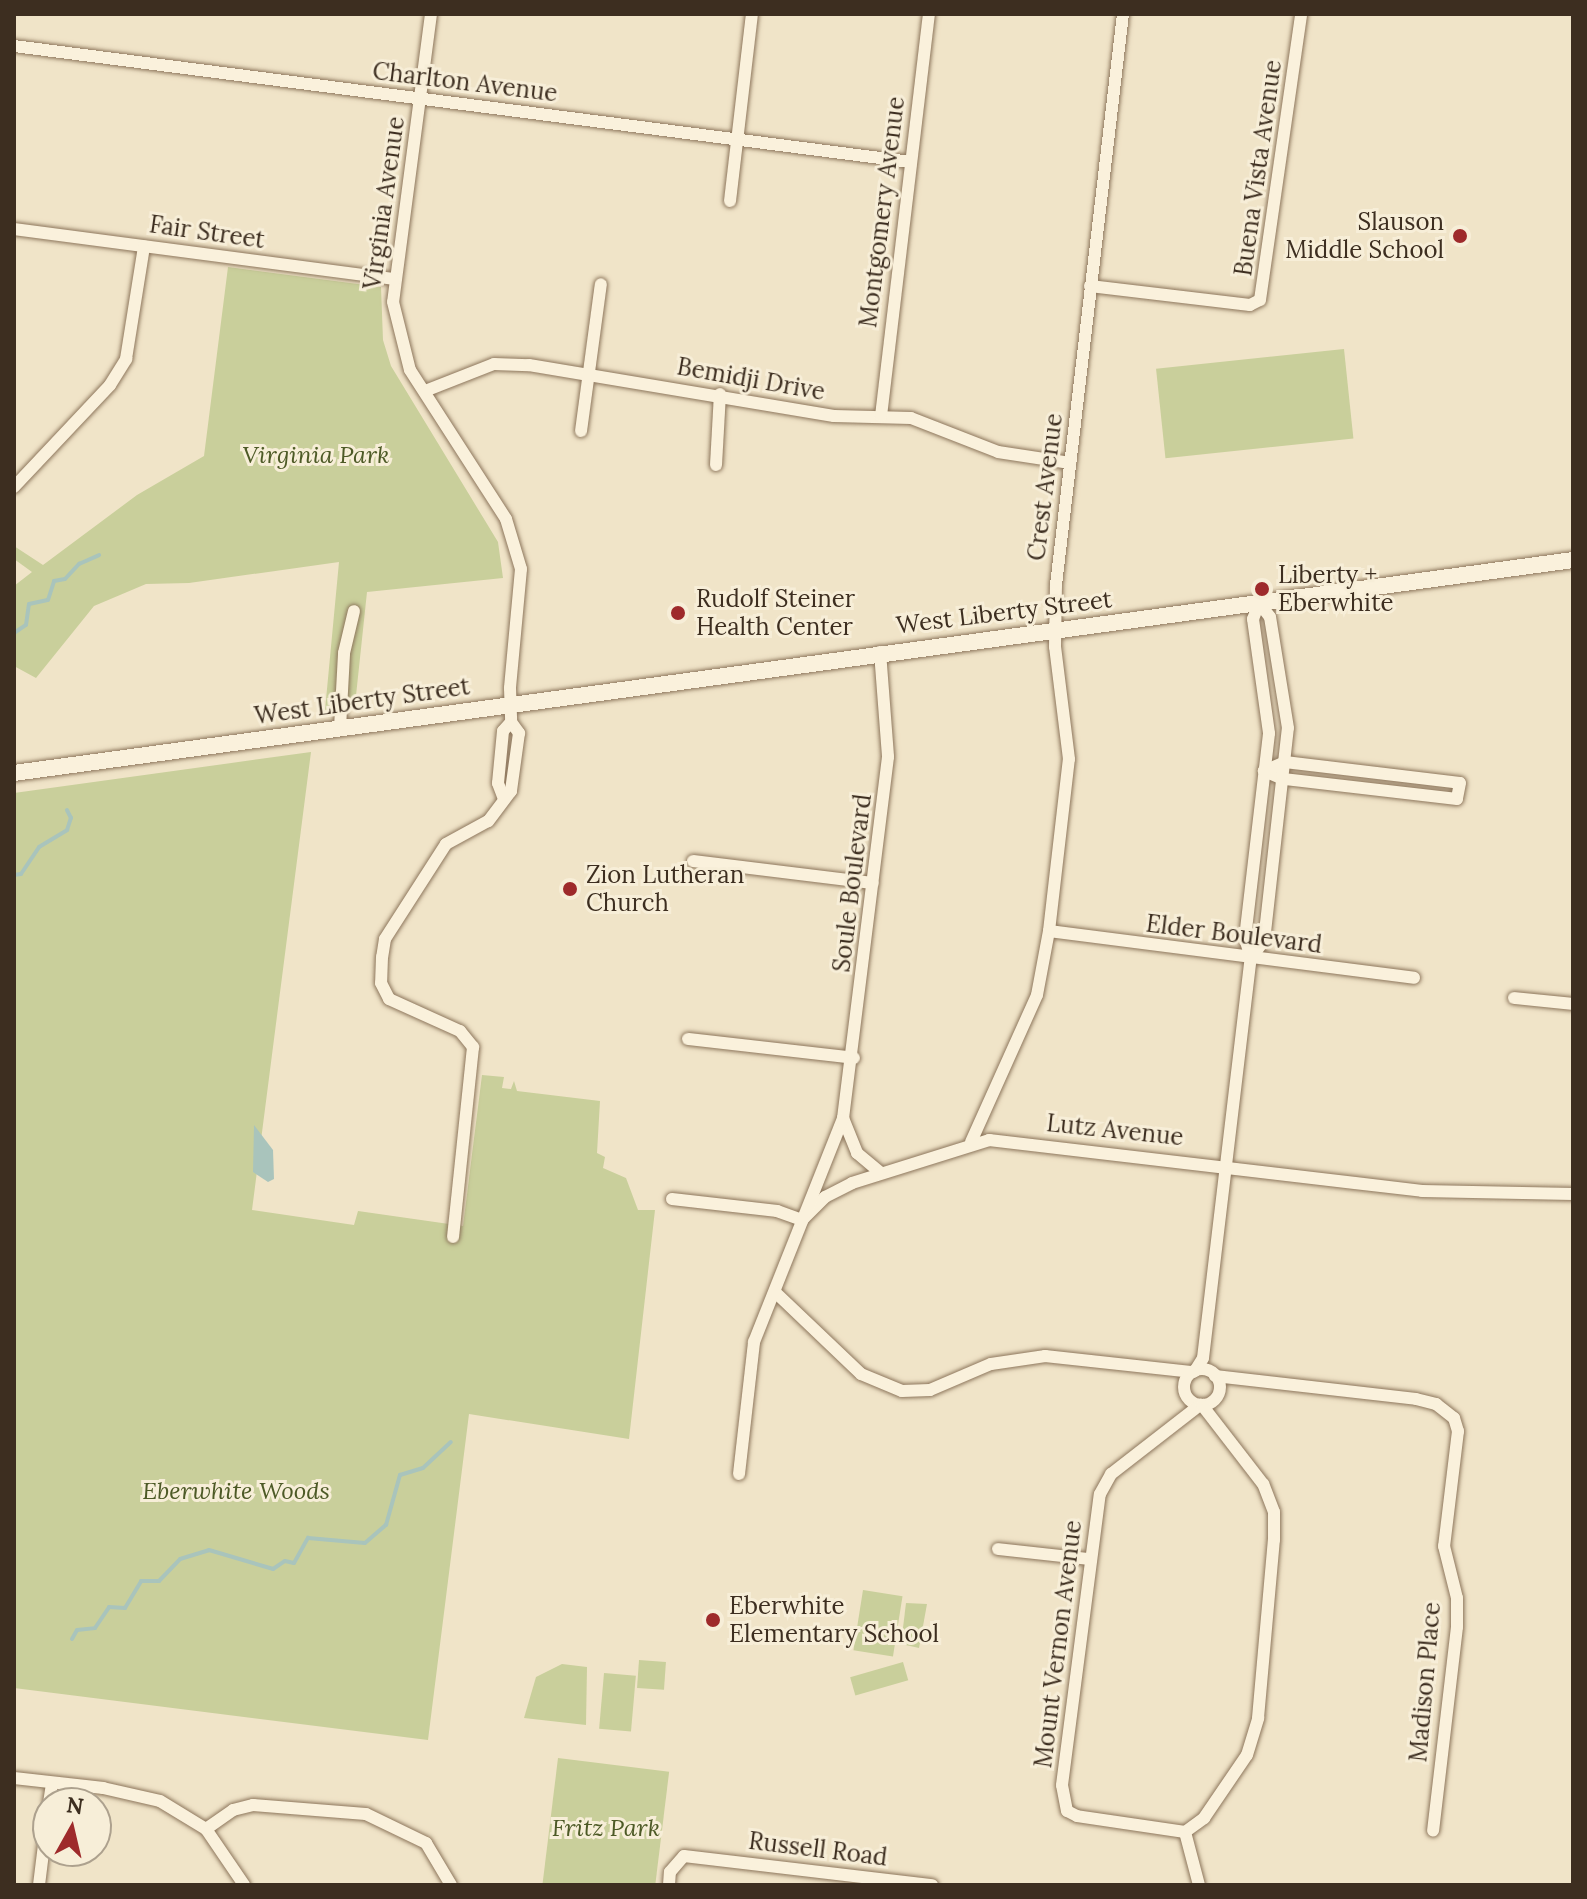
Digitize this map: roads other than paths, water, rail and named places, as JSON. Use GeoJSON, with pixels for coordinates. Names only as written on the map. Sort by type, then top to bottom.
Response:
{"type":"FeatureCollection","features":[{"type":"Feature","properties":{"kind":"main road","name":"West Liberty Street"},"geometry":{"type":"LineString","coordinates":[[14,773],[880,652],[1573,560]]}},
{"type":"Feature","properties":{"kind":"street","name":"Virginia Avenue"},"geometry":{"type":"LineString","coordinates":[[431,14],[395,279],[400,340],[425,391],[517,542],[521,597],[511,722],[503,731],[498,783],[504,799],[488,821],[446,844],[385,939],[382,957],[381,983],[389,999],[460,1031],[473,1047],[453,1237]]}},
{"type":"Feature","properties":{"kind":"street"},"geometry":{"type":"LineString","coordinates":[[730,201],[752,14]]}},
{"type":"Feature","properties":{"kind":"street","name":"Montgomery Avenue"},"geometry":{"type":"LineString","coordinates":[[881,416],[929,14]]}},
{"type":"Feature","properties":{"kind":"street","name":"Crest Avenue"},"geometry":{"type":"LineString","coordinates":[[971,1142],[1037,995],[1049,931],[1069,759],[1055,629],[1070,463],[1123,14]]}},
{"type":"Feature","properties":{"kind":"street","name":"Buena Vista Avenue"},"geometry":{"type":"LineString","coordinates":[[1090,286],[1250,305],[1260,300],[1301,14]]}},
{"type":"Feature","properties":{"kind":"street","name":"Charlton Avenue"},"geometry":{"type":"LineString","coordinates":[[14,46],[911,162]]}},
{"type":"Feature","properties":{"kind":"street","name":"Fair Street"},"geometry":{"type":"LineString","coordinates":[[14,229],[395,279]]}},
{"type":"Feature","properties":{"kind":"street"},"geometry":{"type":"LineString","coordinates":[[14,487],[110,385],[126,359],[144,246]]}},
{"type":"Feature","properties":{"kind":"street"},"geometry":{"type":"LineString","coordinates":[[581,431],[601,284]]}},
{"type":"Feature","properties":{"kind":"street","name":"Bemidji Drive"},"geometry":{"type":"LineString","coordinates":[[425,391],[494,364],[588,374],[720,394],[834,416],[911,418],[998,452],[1070,463]]}},
{"type":"Feature","properties":{"kind":"street"},"geometry":{"type":"LineString","coordinates":[[716,465],[720,394]]}},
{"type":"Feature","properties":{"kind":"street"},"geometry":{"type":"LineString","coordinates":[[1251,958],[1264,941],[1288,728],[1270,617],[1259,603]]}},
{"type":"Feature","properties":{"kind":"street"},"geometry":{"type":"LineString","coordinates":[[1188,1374],[1203,1358],[1251,958],[1245,938],[1269,733],[1253,619],[1259,603]]}},
{"type":"Feature","properties":{"kind":"street"},"geometry":{"type":"LineString","coordinates":[[340,728],[344,653],[354,611]]}},
{"type":"Feature","properties":{"kind":"street","name":"Soule Boulevard"},"geometry":{"type":"LineString","coordinates":[[739,1474],[754,1342],[843,1118],[854,1058],[888,757],[880,652]]}},
{"type":"Feature","properties":{"kind":"street"},"geometry":{"type":"LineString","coordinates":[[1285,762],[1460,783],[1457,799],[1283,779],[1264,771],[1285,762]]}},
{"type":"Feature","properties":{"kind":"street"},"geometry":{"type":"LineString","coordinates":[[693,861],[873,883]]}},
{"type":"Feature","properties":{"kind":"street","name":"Elder Boulevard"},"geometry":{"type":"LineString","coordinates":[[1049,931],[1414,978]]}},
{"type":"Feature","properties":{"kind":"street"},"geometry":{"type":"LineString","coordinates":[[1514,998],[1573,1004]]}},
{"type":"Feature","properties":{"kind":"street"},"geometry":{"type":"LineString","coordinates":[[688,1039],[854,1058]]}},
{"type":"Feature","properties":{"kind":"street"},"geometry":{"type":"LineString","coordinates":[[843,1118],[857,1153],[881,1173]]}},
{"type":"Feature","properties":{"kind":"street","name":"Lutz Avenue"},"geometry":{"type":"LineString","coordinates":[[802,1220],[825,1197],[881,1173],[971,1142],[1014,1141],[1422,1191],[1573,1194]]}},
{"type":"Feature","properties":{"kind":"street"},"geometry":{"type":"LineString","coordinates":[[672,1199],[777,1211],[802,1220]]}},
{"type":"Feature","properties":{"kind":"street"},"geometry":{"type":"LineString","coordinates":[[775,1292],[861,1374],[902,1391],[930,1390],[991,1364],[1045,1356],[1218,1378]]}},
{"type":"Feature","properties":{"kind":"street"},"geometry":{"type":"LineString","coordinates":[[1203,1358],[1218,1378]]}},
{"type":"Feature","properties":{"kind":"street"},"geometry":{"type":"LineString","coordinates":[[1188,1374],[1202,1403],[1263,1484],[1274,1512],[1271,1593],[1258,1718],[1247,1755],[1204,1818],[1185,1832],[1199,1885]]}},
{"type":"Feature","properties":{"kind":"street"},"geometry":{"type":"LineString","coordinates":[[1202,1403],[1218,1378]]}},
{"type":"Feature","properties":{"kind":"street","name":"Madison Place"},"geometry":{"type":"LineString","coordinates":[[1218,1378],[1436,1404],[1454,1418],[1458,1431],[1444,1546],[1457,1598],[1433,1831]]}},
{"type":"Feature","properties":{"kind":"street","name":"Mount Vernon Avenue"},"geometry":{"type":"LineString","coordinates":[[1185,1832],[1077,1816],[1067,1811],[1062,1785],[1088,1559],[1100,1494],[1111,1474],[1202,1403]]}},
{"type":"Feature","properties":{"kind":"street"},"geometry":{"type":"LineString","coordinates":[[998,1549],[1088,1559]]}},
{"type":"Feature","properties":{"kind":"street"},"geometry":{"type":"LineString","coordinates":[[14,1778],[160,1801],[206,1829],[244,1885]]}},
{"type":"Feature","properties":{"kind":"street"},"geometry":{"type":"LineString","coordinates":[[51,1787],[52,1783]]}},
{"type":"Feature","properties":{"kind":"street"},"geometry":{"type":"LineString","coordinates":[[206,1829],[233,1810],[253,1805],[366,1814],[426,1843],[451,1885]]}},
{"type":"Feature","properties":{"kind":"street","name":"Russell Road"},"geometry":{"type":"LineString","coordinates":[[669,1885],[676,1863],[684,1856],[846,1880],[932,1885]]}},
{"type":"Feature","properties":{"kind":"water"},"geometry":{"type":"Polygon","coordinates":[[[254,1125],[273,1150],[274,1179],[268,1182],[253,1172],[254,1125]]]}},
{"type":"Feature","properties":{"kind":"waterway"},"geometry":{"type":"LineString","coordinates":[[14,633],[26,625],[29,604],[48,600],[54,581],[65,579],[79,564],[99,555]]}},
{"type":"Feature","properties":{"kind":"waterway"},"geometry":{"type":"LineString","coordinates":[[14,875],[21,874],[39,847],[67,830],[71,818],[67,810]]}},
{"type":"Feature","properties":{"kind":"waterway"},"geometry":{"type":"LineString","coordinates":[[72,1639],[77,1630],[95,1628],[109,1607],[125,1608],[141,1581],[159,1581],[180,1559],[209,1550],[273,1569],[285,1561],[294,1563],[308,1538],[365,1543],[386,1525],[400,1475],[423,1468],[451,1442]]}},
{"type":"Feature","properties":{"kind":"place","name":"Slauson Middle School"},"geometry":{"type":"Point","coordinates":[1460,236]}},
{"type":"Feature","properties":{"kind":"place","name":"Liberty + Eberwhite"},"geometry":{"type":"Point","coordinates":[1262,589]}},
{"type":"Feature","properties":{"kind":"place","name":"Rudolf Steiner Health Center"},"geometry":{"type":"Point","coordinates":[678,613]}},
{"type":"Feature","properties":{"kind":"place","name":"Zion Lutheran Church"},"geometry":{"type":"Point","coordinates":[570,889]}},
{"type":"Feature","properties":{"kind":"place","name":"Eberwhite Elementary School"},"geometry":{"type":"Point","coordinates":[713,1620]}},
{"type":"Feature","properties":{"kind":"park label","name":"Virginia Park"},"geometry":{"type":"Point","coordinates":[316,455]}},
{"type":"Feature","properties":{"kind":"park label","name":"Eberwhite Woods"},"geometry":{"type":"Point","coordinates":[236,1491]}},
{"type":"Feature","properties":{"kind":"park label","name":"Fritz Park"},"geometry":{"type":"Point","coordinates":[606,1828]}}]}
